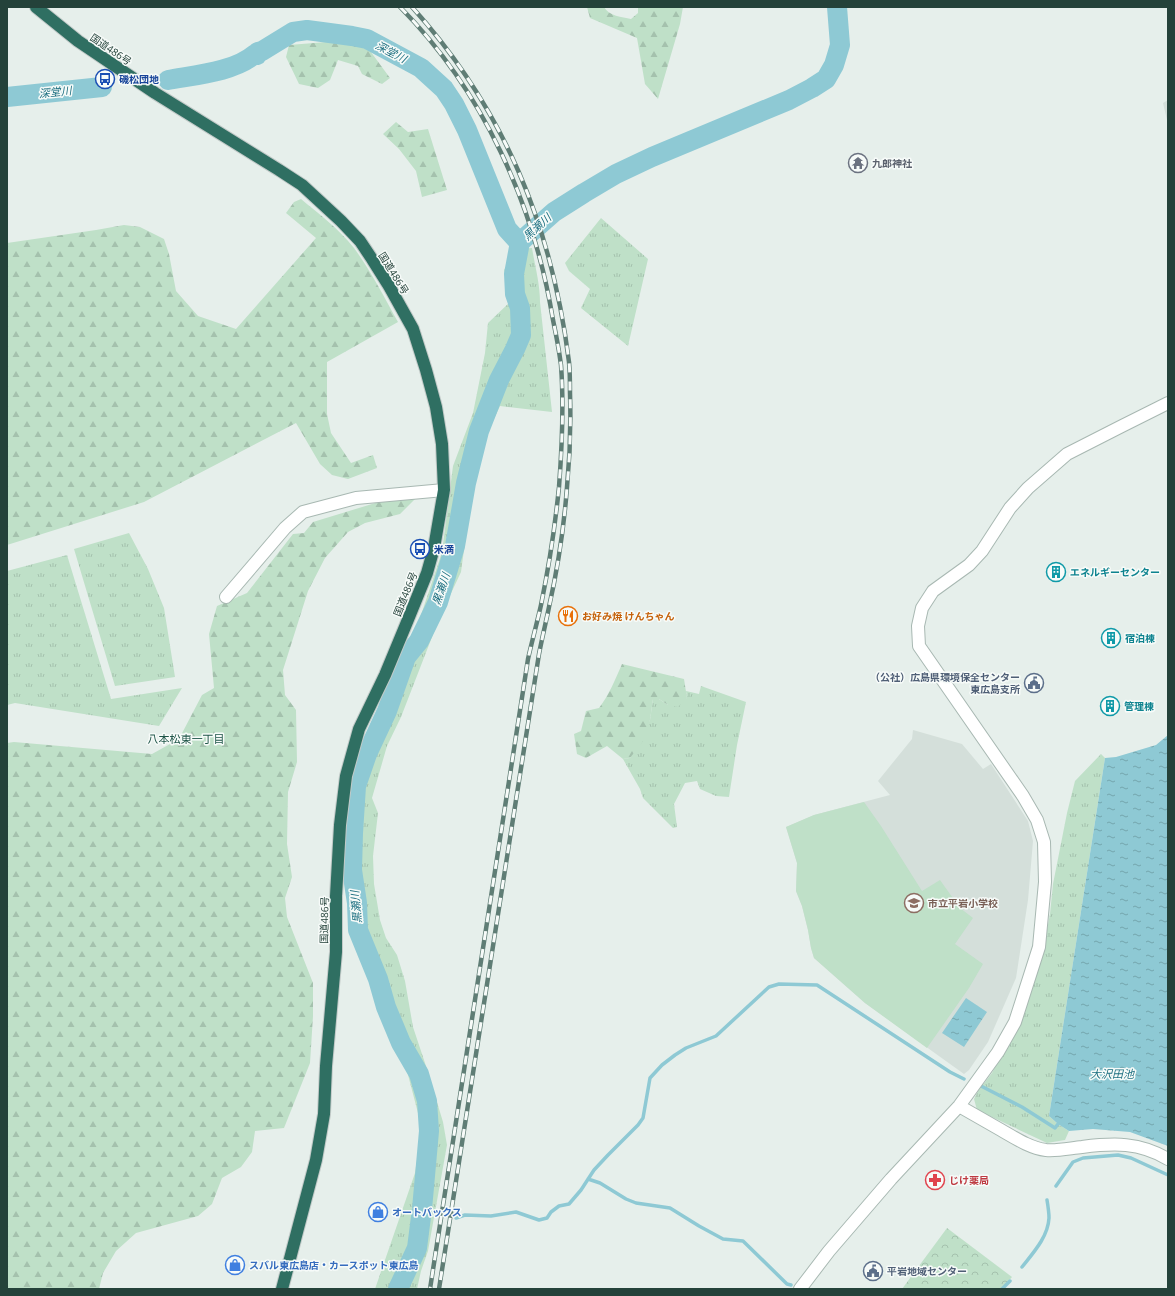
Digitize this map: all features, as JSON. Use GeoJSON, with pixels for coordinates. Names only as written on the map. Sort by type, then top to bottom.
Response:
{"type":"FeatureCollection","features":[{"type":"Feature","properties":{"kind":"highway","name":"国道486号"},"geometry":{"type":"LineString","coordinates":[[36,7],[78,41],[155,93],[302,185],[341,220],[360,242],[389,286],[413,330],[436,407],[442,444],[444,490],[434,548],[427,572],[385,675],[359,729],[346,776],[340,825],[336,896],[336,952],[326,1066],[324,1114],[316,1160],[282,1289]]}},
{"type":"Feature","properties":{"kind":"street"},"geometry":{"type":"LineString","coordinates":[[800,1289],[829,1251],[890,1179],[958,1106],[998,1052],[1015,1022],[1040,947],[1045,882],[1044,842],[1036,820],[1023,796],[919,646],[918,626],[922,608],[933,592],[969,565],[982,552],[1010,508],[1028,488],[1068,454],[1168,403]]}},
{"type":"Feature","properties":{"kind":"street"},"geometry":{"type":"LineString","coordinates":[[226,597],[285,528],[303,512],[356,498],[444,490]]}},
{"type":"Feature","properties":{"kind":"street"},"geometry":{"type":"LineString","coordinates":[[958,1106],[1031,1146],[1038,1148],[1046,1150],[1118,1144],[1149,1149],[1168,1159]]}},
{"type":"Feature","properties":{"kind":"shaded area"},"geometry":{"type":"Polygon","coordinates":[[[1168,100],[1168,133],[1163,103],[1168,100]]]}},
{"type":"Feature","properties":{"kind":"shaded area","name":"市立平岩小学校"},"geometry":{"type":"Polygon","coordinates":[[[913,730],[962,744],[983,769],[991,764],[1028,821],[1033,841],[1028,900],[1016,978],[988,1042],[969,1070],[964,1074],[865,1003],[814,958],[802,906],[796,891],[797,863],[786,827],[814,815],[890,795],[878,781],[912,739],[913,730]]]}},
{"type":"Feature","properties":{"kind":"green space"},"geometry":{"type":"Polygon","coordinates":[[[587,7],[604,7],[612,14],[631,19],[638,13],[638,7],[683,7],[680,24],[658,99],[645,84],[637,38],[590,18],[587,7]]]}},
{"type":"Feature","properties":{"kind":"green space"},"geometry":{"type":"Polygon","coordinates":[[[351,40],[368,48],[390,78],[382,84],[362,74],[358,66],[338,60],[330,80],[318,88],[299,84],[286,57],[289,45],[351,40]]]}},
{"type":"Feature","properties":{"kind":"green space"},"geometry":{"type":"Polygon","coordinates":[[[396,122],[408,132],[428,129],[447,190],[422,197],[416,171],[399,149],[383,134],[396,122]]]}},
{"type":"Feature","properties":{"kind":"green space"},"geometry":{"type":"Polygon","coordinates":[[[301,199],[335,228],[354,248],[372,275],[398,322],[327,362],[327,414],[331,433],[351,463],[373,455],[377,468],[348,479],[332,475],[320,464],[296,423],[144,502],[7,545],[7,243],[124,225],[140,227],[164,239],[169,254],[176,291],[198,316],[236,329],[316,238],[286,213],[294,202],[301,199]]]}},
{"type":"Feature","properties":{"kind":"green space"},"geometry":{"type":"Polygon","coordinates":[[[601,218],[648,259],[628,346],[581,308],[590,289],[569,271],[565,263],[601,218]]]}},
{"type":"Feature","properties":{"kind":"green space"},"geometry":{"type":"Polygon","coordinates":[[[532,248],[539,288],[552,412],[500,406],[483,442],[472,491],[461,572],[439,619],[401,717],[387,746],[372,798],[378,813],[373,856],[374,884],[380,920],[386,938],[397,955],[405,981],[413,1027],[443,1122],[447,1145],[428,1251],[417,1289],[375,1289],[415,1173],[418,1153],[424,1136],[407,1071],[364,962],[351,937],[349,836],[354,783],[375,719],[414,636],[442,552],[453,466],[473,413],[485,353],[488,323],[511,301],[504,270],[517,249],[532,248]]]}},
{"type":"Feature","properties":{"kind":"green space"},"geometry":{"type":"Polygon","coordinates":[[[395,497],[416,498],[400,514],[365,523],[348,532],[325,558],[308,591],[283,670],[285,695],[296,710],[297,762],[288,792],[287,844],[292,877],[285,898],[287,917],[313,983],[313,1016],[310,1063],[284,1128],[255,1131],[252,1152],[241,1167],[222,1178],[212,1204],[198,1216],[136,1233],[116,1251],[103,1273],[99,1289],[7,1289],[7,743],[14,742],[152,754],[179,739],[202,695],[214,688],[209,634],[217,606],[247,593],[293,534],[304,533],[313,522],[395,497]]]}},
{"type":"Feature","properties":{"kind":"green space"},"geometry":{"type":"Polygon","coordinates":[[[129,533],[148,569],[164,608],[175,677],[115,686],[74,549],[129,533]]]}},
{"type":"Feature","properties":{"kind":"green space"},"geometry":{"type":"Polygon","coordinates":[[[67,555],[111,699],[182,688],[159,726],[15,703],[7,705],[7,571],[67,555]]]}},
{"type":"Feature","properties":{"kind":"green space"},"geometry":{"type":"Polygon","coordinates":[[[622,664],[684,679],[687,698],[678,707],[668,705],[659,699],[653,699],[650,720],[643,741],[630,758],[623,759],[607,746],[586,758],[577,754],[574,734],[581,731],[586,711],[599,708],[603,703],[622,664]]]}},
{"type":"Feature","properties":{"kind":"green space"},"geometry":{"type":"Polygon","coordinates":[[[701,686],[746,702],[737,745],[729,797],[716,796],[700,789],[697,781],[685,783],[674,804],[677,827],[673,828],[643,798],[640,789],[623,759],[630,758],[650,720],[653,699],[659,699],[668,705],[687,698],[686,691],[699,694],[701,686]]]}},
{"type":"Feature","properties":{"kind":"green space"},"geometry":{"type":"Polygon","coordinates":[[[1101,754],[1105,758],[1049,1116],[1069,1131],[1065,1140],[1047,1143],[977,1110],[974,1099],[978,1091],[992,1073],[1015,1028],[1042,956],[1050,914],[1053,884],[1075,781],[1101,754]]]}},
{"type":"Feature","properties":{"kind":"green space"},"geometry":{"type":"Polygon","coordinates":[[[864,802],[922,891],[940,880],[960,908],[973,918],[955,944],[983,964],[969,988],[927,1048],[865,1003],[814,958],[802,906],[796,891],[797,863],[786,827],[814,815],[864,802]]]}},
{"type":"Feature","properties":{"kind":"green space"},"geometry":{"type":"Polygon","coordinates":[[[947,1228],[1012,1277],[999,1289],[902,1289],[947,1228]]]}},
{"type":"Feature","properties":{"kind":"water","name":"大沢田池"},"geometry":{"type":"Polygon","coordinates":[[[1168,735],[1168,1146],[1130,1132],[1093,1129],[1069,1131],[1049,1116],[1105,758],[1116,757],[1156,745],[1168,735]]]}},
{"type":"Feature","properties":{"kind":"water"},"geometry":{"type":"Polygon","coordinates":[[[966,998],[987,1012],[964,1047],[942,1033],[966,998]]]}},
{"type":"Feature","properties":{"kind":"waterway","name":"黒瀬川"},"geometry":{"type":"LineString","coordinates":[[398,1289],[417,1248],[429,1131],[427,1101],[419,1074],[401,1043],[386,1007],[378,979],[358,930],[357,903],[352,870],[356,786],[367,754],[387,711],[406,657],[419,641],[438,602],[455,546],[466,483],[479,431],[499,380],[521,335],[520,308],[515,294],[514,274],[520,242],[554,212],[616,174],[652,157],[789,100],[826,79],[834,65],[840,45],[837,7]]}},
{"type":"Feature","properties":{"kind":"waterway","name":"深堂川"},"geometry":{"type":"LineString","coordinates":[[168,80],[214,72],[236,65],[255,54],[257,55],[258,52],[293,32],[307,30],[367,39],[421,68],[444,89],[454,104],[467,130],[507,229],[520,242]]}},
{"type":"Feature","properties":{"kind":"waterway","name":"深堂川"},"geometry":{"type":"LineString","coordinates":[[7,97],[102,87]]}},
{"type":"Feature","properties":{"kind":"waterway"},"geometry":{"type":"LineString","coordinates":[[456,1218],[465,1215],[491,1216],[516,1212],[539,1220],[547,1218],[551,1212],[559,1206],[569,1204],[581,1190],[594,1170],[643,1118],[650,1078],[662,1065],[686,1048],[716,1036],[769,987],[779,984],[817,985],[950,1072],[964,1079]]}},
{"type":"Feature","properties":{"kind":"waterway"},"geometry":{"type":"LineString","coordinates":[[981,1086],[1022,1107],[1055,1128],[1058,1124]]}},
{"type":"Feature","properties":{"kind":"waterway"},"geometry":{"type":"LineString","coordinates":[[1056,1186],[1073,1162],[1083,1158],[1118,1155],[1131,1158],[1168,1175]]}},
{"type":"Feature","properties":{"kind":"waterway"},"geometry":{"type":"LineString","coordinates":[[588,1179],[600,1183],[626,1199],[636,1203],[670,1208],[723,1239],[743,1241],[787,1284],[791,1285]]}},
{"type":"Feature","properties":{"kind":"waterway"},"geometry":{"type":"LineString","coordinates":[[1022,1267],[1046,1232],[1049,1218],[1047,1200]]}},
{"type":"Feature","properties":{"kind":"waterway"},"geometry":{"type":"LineString","coordinates":[[422,1209],[430,1211]]}},
{"type":"Feature","properties":{"kind":"waterway"},"geometry":{"type":"LineString","coordinates":[[1002,1289],[1010,1281]]}},
{"type":"Feature","properties":{"kind":"railway"},"geometry":{"type":"LineString","coordinates":[[400,7],[430,40],[456,75],[480,112],[518,192],[533,234],[544,277],[561,365],[562,395],[562,441],[559,487],[552,546],[541,605],[528,659],[430,1289]]}},
{"type":"Feature","properties":{"kind":"railway"},"geometry":{"type":"LineString","coordinates":[[412,7],[444,46],[473,86],[498,128],[519,172],[536,217],[550,264],[561,312],[570,378],[569,464],[560,547],[539,654],[439,1289]]}},
{"type":"Feature","properties":{"kind":"place","name":"磯松団地"},"geometry":{"type":"Point","coordinates":[105,79]}},
{"type":"Feature","properties":{"kind":"place","name":"九郎神社"},"geometry":{"type":"Point","coordinates":[858,163]}},
{"type":"Feature","properties":{"kind":"place","name":"米満"},"geometry":{"type":"Point","coordinates":[420,549]}},
{"type":"Feature","properties":{"kind":"place","name":"エネルギーセンター"},"geometry":{"type":"Point","coordinates":[1056,572]}},
{"type":"Feature","properties":{"kind":"place","name":"お好み焼 けんちゃん"},"geometry":{"type":"Point","coordinates":[568,616]}},
{"type":"Feature","properties":{"kind":"place","name":"宿泊棟"},"geometry":{"type":"Point","coordinates":[1111,638]}},
{"type":"Feature","properties":{"kind":"place","name":"（公社）広島県環境保全センター 東広島支所"},"geometry":{"type":"Point","coordinates":[1034,683]}},
{"type":"Feature","properties":{"kind":"place","name":"管理棟"},"geometry":{"type":"Point","coordinates":[1110,706]}},
{"type":"Feature","properties":{"kind":"place","name":"市立平岩小学校"},"geometry":{"type":"Point","coordinates":[914,903]}},
{"type":"Feature","properties":{"kind":"place","name":"じけ薬局"},"geometry":{"type":"Point","coordinates":[935,1180]}},
{"type":"Feature","properties":{"kind":"place","name":"オートバックス"},"geometry":{"type":"Point","coordinates":[378,1212]}},
{"type":"Feature","properties":{"kind":"place","name":"スバル東広島店・カースポット東広島"},"geometry":{"type":"Point","coordinates":[235,1265]}},
{"type":"Feature","properties":{"kind":"place","name":"平岩地域センター"},"geometry":{"type":"Point","coordinates":[873,1271]}},
{"type":"Feature","properties":{"kind":"district","name":"八本松東一丁目"},"geometry":{"type":"Point","coordinates":[186,739]}}]}
